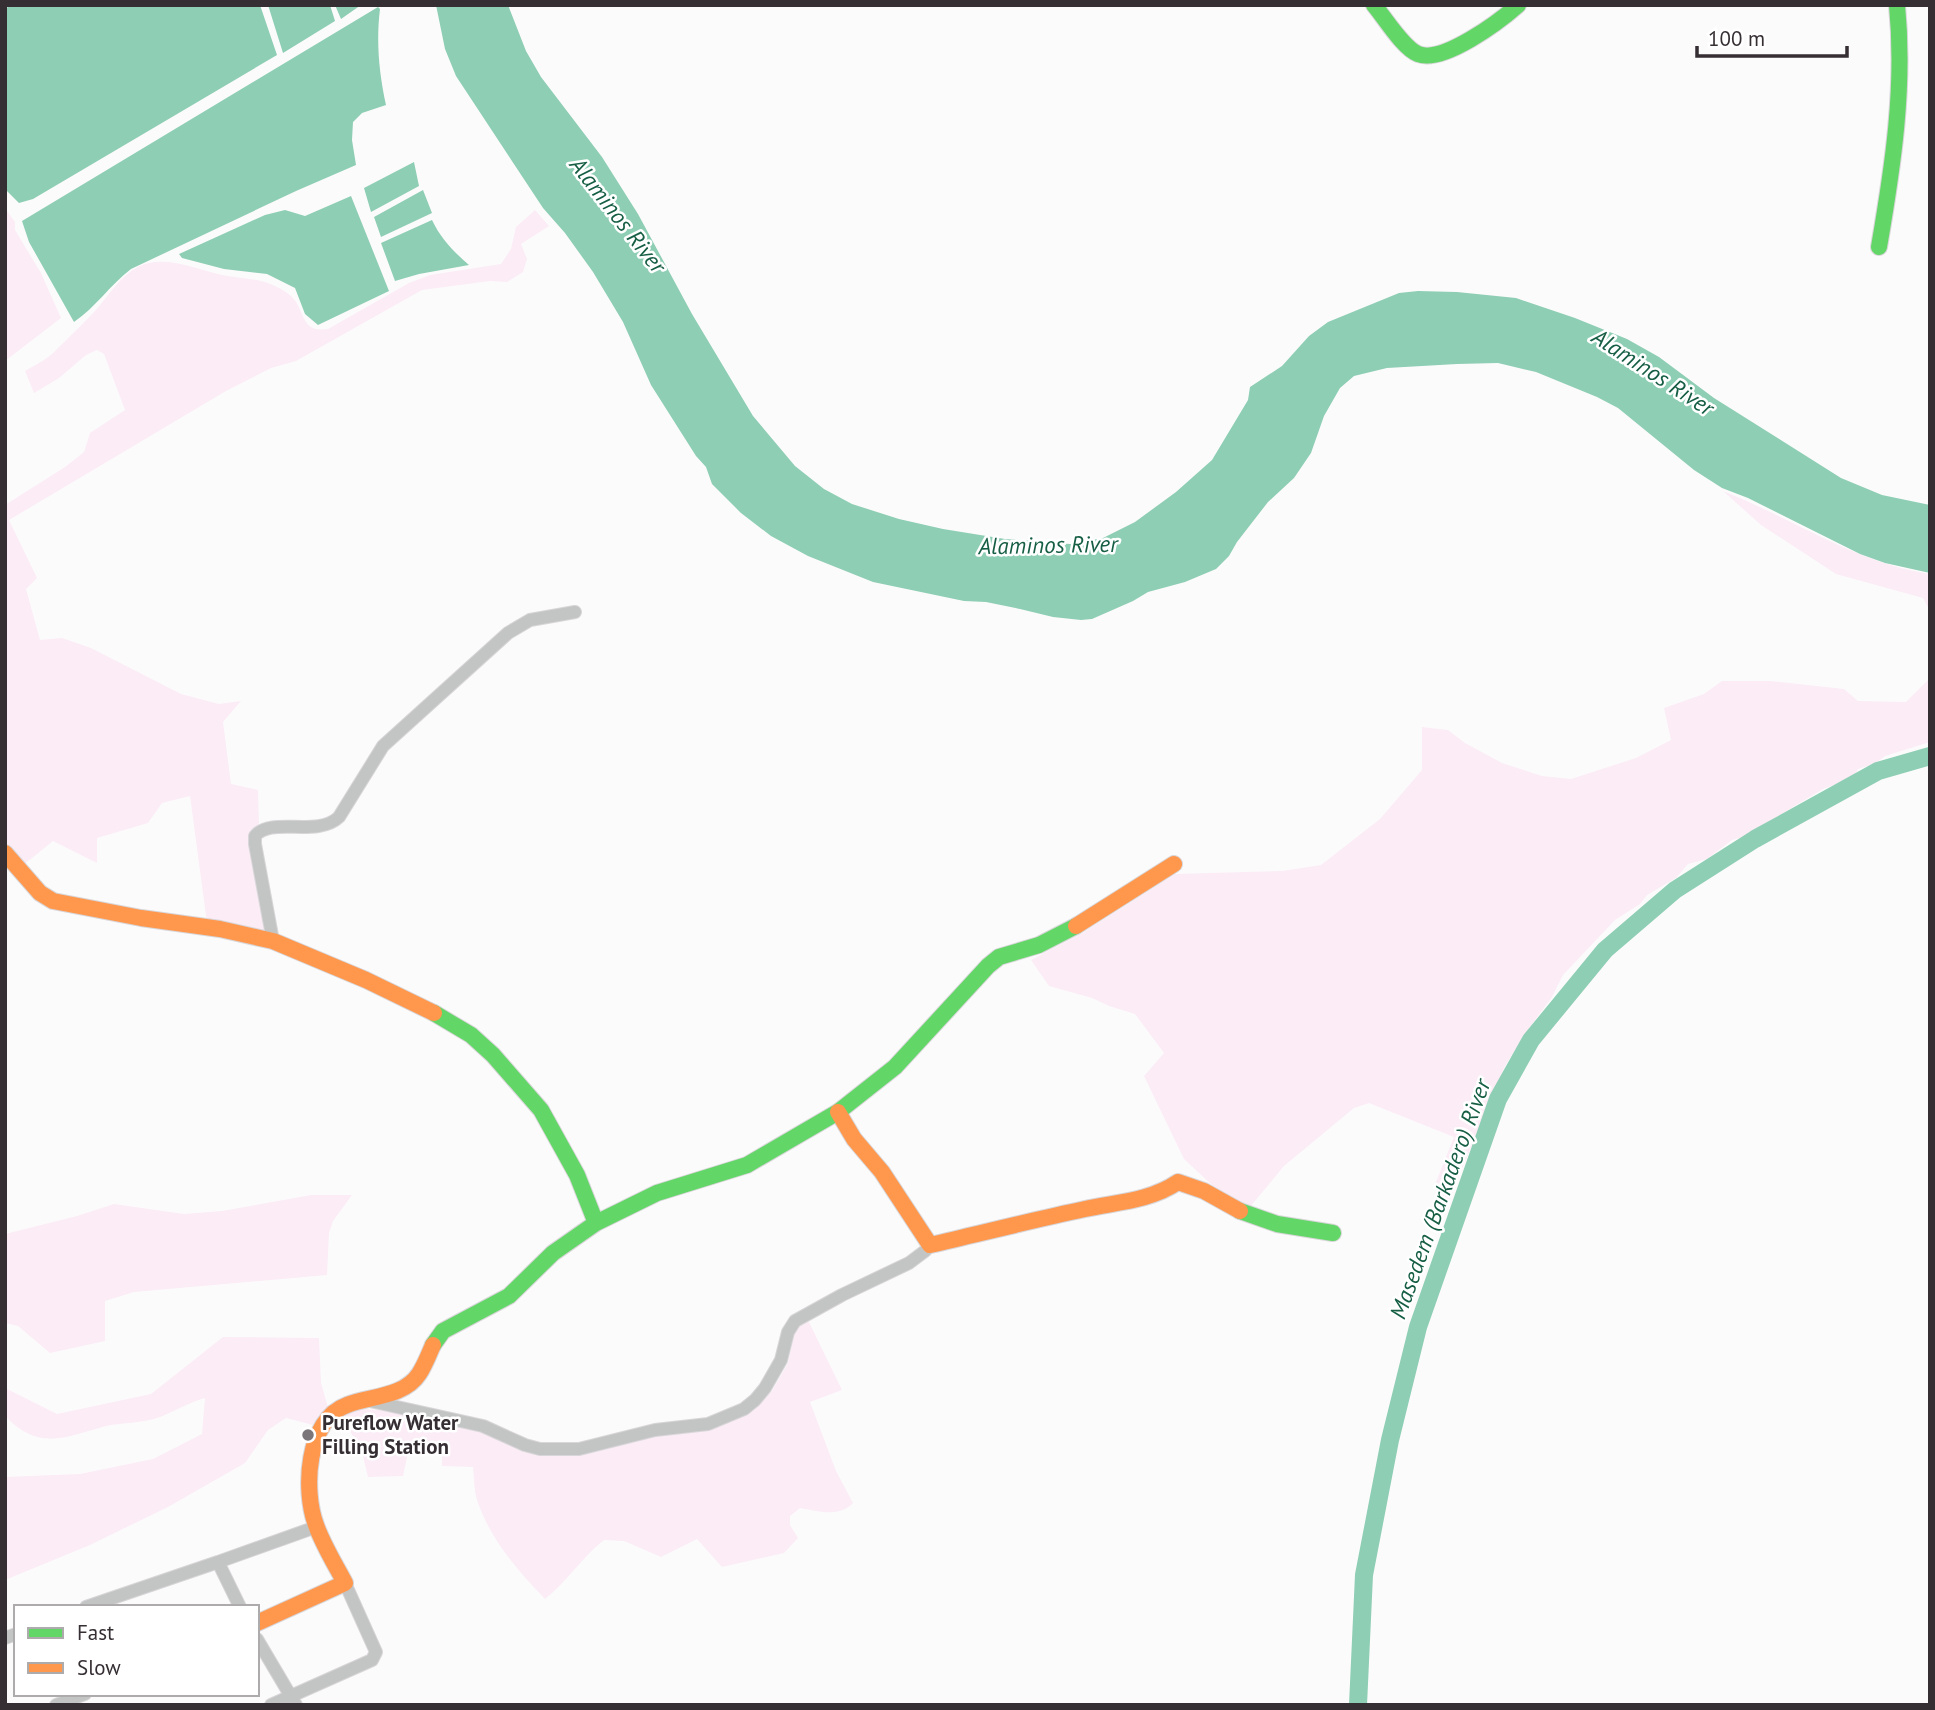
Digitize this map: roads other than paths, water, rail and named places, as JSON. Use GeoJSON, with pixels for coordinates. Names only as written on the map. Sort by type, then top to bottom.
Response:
{"type":"FeatureCollection","features":[{"type":"Feature","properties":{"kind":"street"},"geometry":{"type":"LineString","coordinates":[[1374,5],[1411,50],[1421,56],[1433,56],[1484,30],[1518,5]]}},
{"type":"Feature","properties":{"kind":"street"},"geometry":{"type":"LineString","coordinates":[[1879,247],[1898,139],[1903,54],[1897,5]]}},
{"type":"Feature","properties":{"kind":"street"},"geometry":{"type":"LineString","coordinates":[[273,940],[255,844],[258,832],[267,828],[317,827],[334,822],[383,746],[508,633],[530,620],[575,612]]}},
{"type":"Feature","properties":{"kind":"street"},"geometry":{"type":"LineString","coordinates":[[5,853],[40,893],[53,901],[273,940],[429,1010],[471,1035],[493,1055],[541,1110],[577,1175],[596,1223]]}},
{"type":"Feature","properties":{"kind":"street"},"geometry":{"type":"LineString","coordinates":[[271,1705],[294,1701],[375,1656],[376,1651],[313,1516],[309,1468],[319,1432],[337,1410],[346,1405],[393,1393],[410,1384],[419,1374],[435,1341],[443,1331],[509,1296],[553,1254],[596,1223],[657,1193],[747,1165],[838,1112],[895,1067],[993,961],[1039,945],[1070,930],[1174,863]]}},
{"type":"Feature","properties":{"kind":"street"},"geometry":{"type":"LineString","coordinates":[[838,1112],[854,1139],[882,1172],[930,1245]]}},
{"type":"Feature","properties":{"kind":"street"},"geometry":{"type":"LineString","coordinates":[[366,1401],[483,1426],[540,1449],[579,1449],[655,1430],[708,1424],[744,1409],[760,1394],[781,1360],[795,1321],[909,1263],[930,1245],[1143,1198],[1162,1193],[1178,1182],[1204,1191],[1247,1215],[1277,1224],[1333,1233]]}},
{"type":"Feature","properties":{"kind":"street"},"geometry":{"type":"LineString","coordinates":[[92,1605],[316,1527]]}},
{"type":"Feature","properties":{"kind":"street"},"geometry":{"type":"LineString","coordinates":[[218,1562],[239,1605]]}},
{"type":"Feature","properties":{"kind":"street"},"geometry":{"type":"LineString","coordinates":[[259,1622],[345,1583]]}},
{"type":"Feature","properties":{"kind":"street"},"geometry":{"type":"LineString","coordinates":[[259,1642],[294,1701]]}},
{"type":"Feature","properties":{"kind":"street"},"geometry":{"type":"LineString","coordinates":[[55,1705],[80,1696]]}},
{"type":"Feature","properties":{"kind":"water"},"geometry":{"type":"Polygon","coordinates":[[[11,5],[260,5],[277,55],[33,199],[19,203],[5,189],[5,9],[11,5]]]}},
{"type":"Feature","properties":{"kind":"water"},"geometry":{"type":"Polygon","coordinates":[[[268,5],[330,5],[335,21],[283,53],[268,5]]]}},
{"type":"Feature","properties":{"kind":"water"},"geometry":{"type":"Polygon","coordinates":[[[335,5],[361,5],[341,19],[335,5]]]}},
{"type":"Feature","properties":{"kind":"water","name":"Alaminos River"},"geometry":{"type":"Polygon","coordinates":[[[436,5],[508,5],[526,51],[541,77],[602,157],[638,214],[692,314],[753,416],[795,466],[824,489],[852,504],[899,519],[1005,539],[1070,544],[1103,538],[1135,522],[1176,492],[1212,460],[1248,400],[1250,387],[1282,366],[1309,336],[1328,322],[1399,293],[1457,292],[1516,298],[1627,339],[1659,357],[1714,398],[1841,478],[1882,495],[1930,505],[1930,573],[1885,563],[1860,554],[1748,498],[1722,488],[1694,470],[1618,408],[1536,372],[1498,363],[1387,368],[1354,376],[1340,388],[1324,416],[1311,453],[1294,478],[1268,502],[1229,556],[1216,569],[1185,582],[1148,592],[1092,619],[1053,617],[873,582],[808,556],[771,536],[741,513],[712,484],[706,467],[696,456],[651,385],[623,322],[593,272],[543,208],[456,76],[445,49],[436,5]]]}},
{"type":"Feature","properties":{"kind":"water"},"geometry":{"type":"Polygon","coordinates":[[[378,7],[379,57],[386,105],[362,113],[353,122],[352,140],[356,165],[131,269],[74,322],[29,242],[22,221],[378,7]]]}},
{"type":"Feature","properties":{"kind":"water"},"geometry":{"type":"Polygon","coordinates":[[[414,162],[419,186],[371,212],[364,188],[414,162]]]}},
{"type":"Feature","properties":{"kind":"water"},"geometry":{"type":"Polygon","coordinates":[[[423,190],[432,213],[381,237],[374,217],[423,190]]]}},
{"type":"Feature","properties":{"kind":"water"},"geometry":{"type":"Polygon","coordinates":[[[351,196],[389,291],[318,325],[305,314],[295,288],[267,274],[224,269],[182,258],[179,254],[265,215],[285,210],[305,216],[351,196]]]}},
{"type":"Feature","properties":{"kind":"water"},"geometry":{"type":"Polygon","coordinates":[[[432,220],[448,244],[469,265],[395,281],[381,243],[432,220]]]}},
{"type":"Feature","properties":{"kind":"water"},"geometry":{"type":"Polygon","coordinates":[[[1930,752],[1930,762],[1878,771],[1930,752]]]}},
{"type":"Feature","properties":{"kind":"waterway","name":"Masedem (Barkadero) River"},"geometry":{"type":"LineString","coordinates":[[1358,1705],[1364,1575],[1390,1440],[1418,1327],[1498,1099],[1531,1040],[1605,950],[1675,890],[1755,839],[1878,771],[1930,756]]}},
{"type":"Feature","properties":{"kind":"place","name":"Pureflow Water Filling Station"},"geometry":{"type":"Point","coordinates":[308,1435]}}]}
